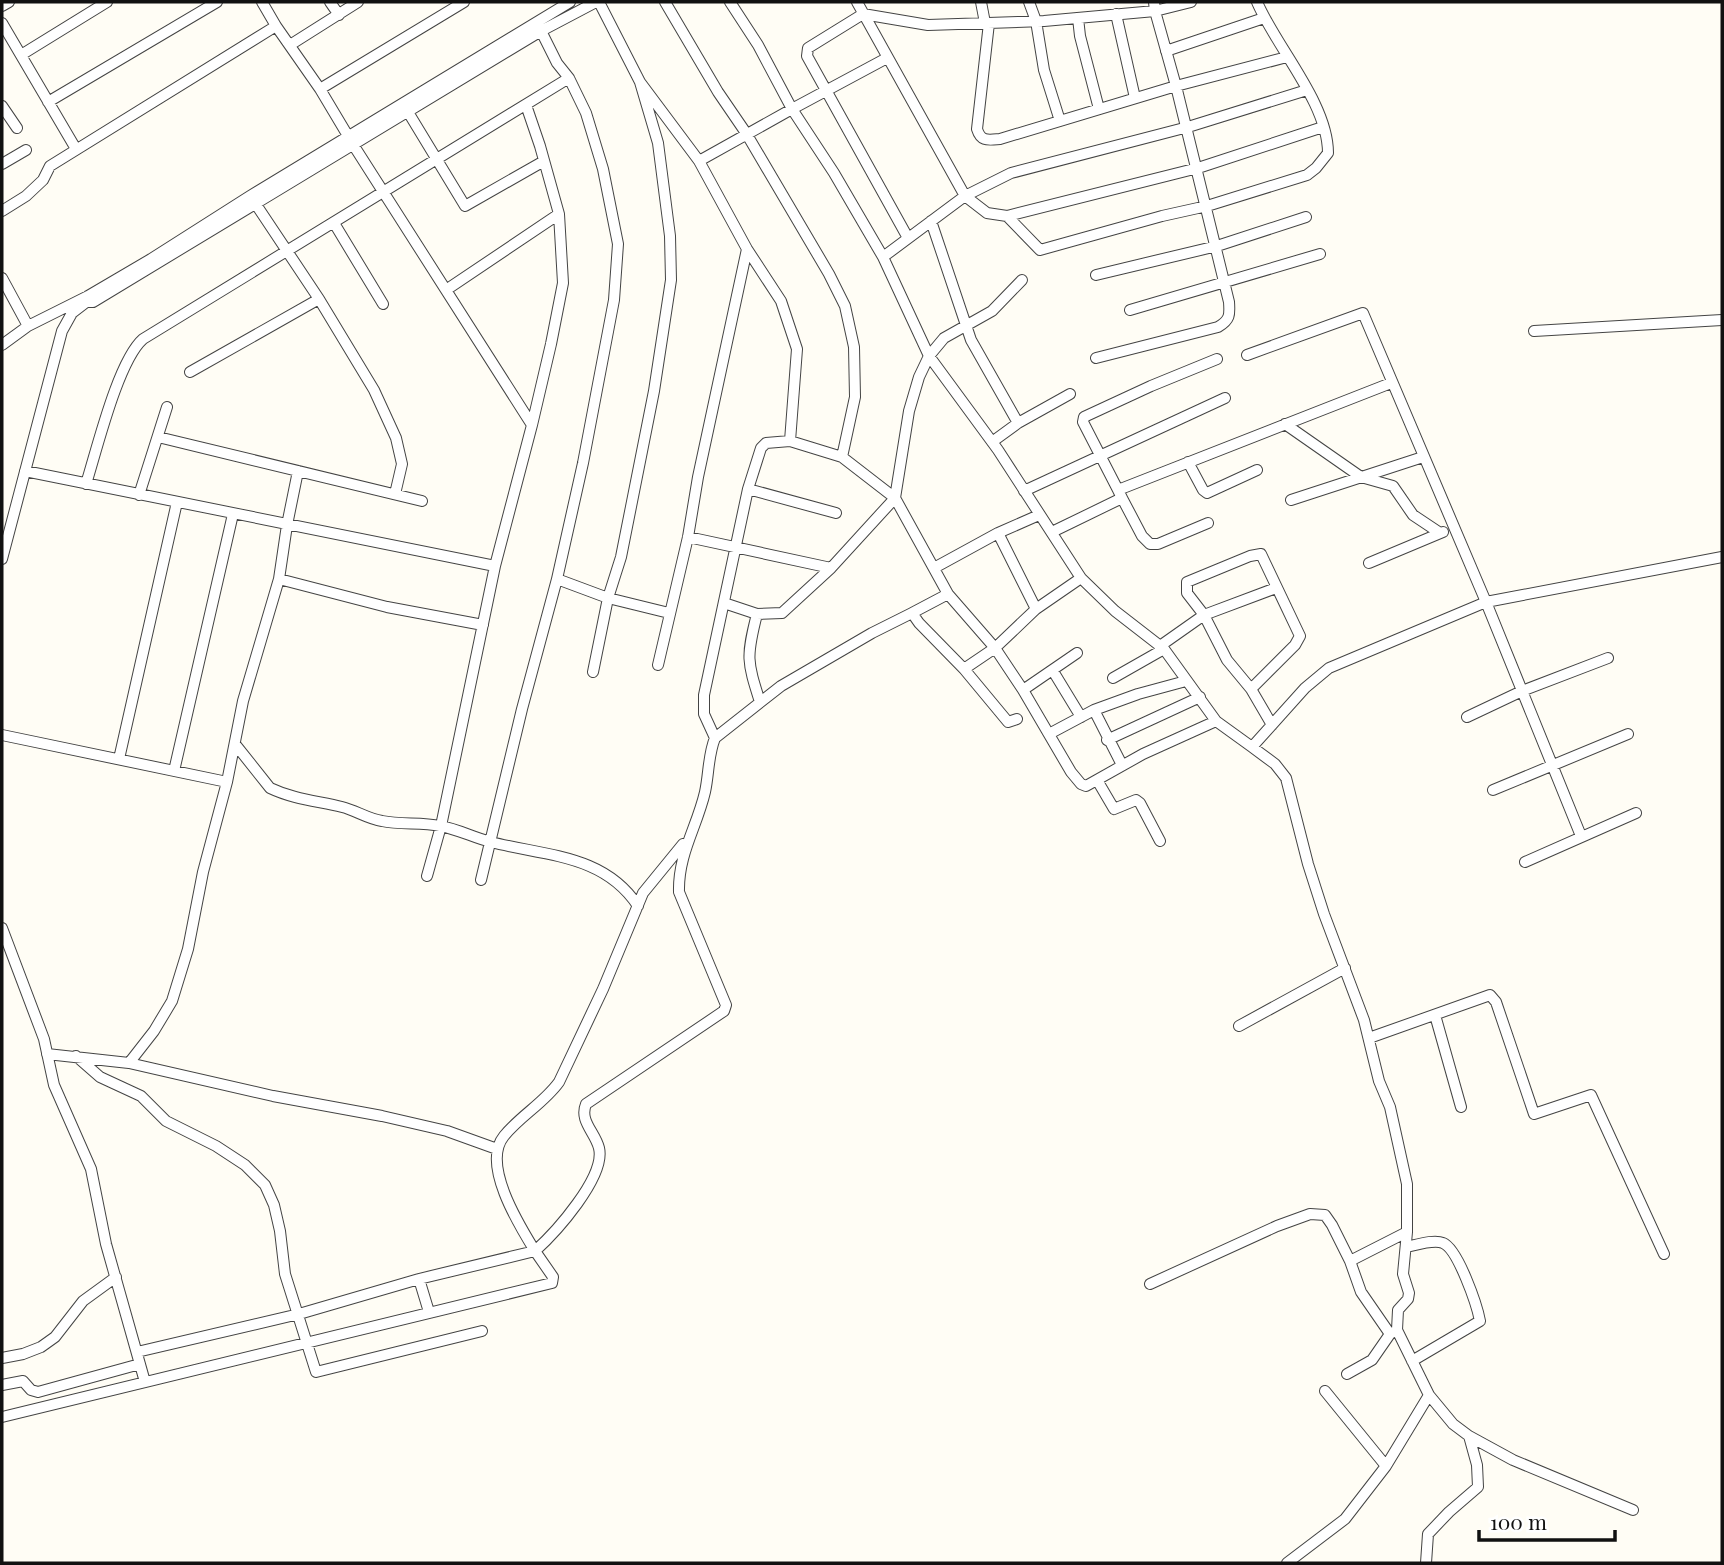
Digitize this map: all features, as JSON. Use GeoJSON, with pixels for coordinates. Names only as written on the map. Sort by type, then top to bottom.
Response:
{"type":"FeatureCollection","features":[{"type":"Feature","properties":{"kind":"street"},"geometry":{"type":"LineString","coordinates":[[2,6],[9,2]]}},
{"type":"Feature","properties":{"kind":"street"},"geometry":{"type":"LineString","coordinates":[[21,55],[107,2]]}},
{"type":"Feature","properties":{"kind":"street"},"geometry":{"type":"LineString","coordinates":[[48,102],[205,5],[217,2]]}},
{"type":"Feature","properties":{"kind":"street"},"geometry":{"type":"LineString","coordinates":[[262,2],[532,425]]}},
{"type":"Feature","properties":{"kind":"street"},"geometry":{"type":"LineString","coordinates":[[330,2],[339,15]]}},
{"type":"Feature","properties":{"kind":"street"},"geometry":{"type":"LineString","coordinates":[[290,45],[358,2]]}},
{"type":"Feature","properties":{"kind":"street"},"geometry":{"type":"LineString","coordinates":[[320,89],[464,2]]}},
{"type":"Feature","properties":{"kind":"street"},"geometry":{"type":"LineString","coordinates":[[88,298],[93,302],[117,289],[570,2]]}},
{"type":"Feature","properties":{"kind":"street"},"geometry":{"type":"LineString","coordinates":[[2,345],[28,326],[88,298],[351,141],[408,112],[541,31],[597,2],[640,82],[699,162],[747,249],[781,302],[797,349],[790,441]]}},
{"type":"Feature","properties":{"kind":"street"},"geometry":{"type":"LineString","coordinates":[[664,2],[746,133],[845,306],[854,347],[855,397],[842,457]]}},
{"type":"Feature","properties":{"kind":"street"},"geometry":{"type":"LineString","coordinates":[[730,2],[883,257],[929,356],[992,442],[1081,578],[1115,611],[1162,647],[1216,721],[1271,761],[1286,778],[1308,864],[1369,1038],[1390,1107],[1407,1184],[1407,1232],[1403,1274],[1409,1293],[1408,1299],[1398,1310],[1393,1332],[1372,1360],[1347,1374]]}},
{"type":"Feature","properties":{"kind":"street"},"geometry":{"type":"LineString","coordinates":[[857,2],[965,196],[987,213],[1007,216],[1198,168],[1323,127]]}},
{"type":"Feature","properties":{"kind":"street"},"geometry":{"type":"LineString","coordinates":[[981,2],[987,23],[977,129],[980,137],[984,139],[1000,139],[1176,86],[1287,57]]}},
{"type":"Feature","properties":{"kind":"street"},"geometry":{"type":"LineString","coordinates":[[1029,2],[1036,22],[1044,70],[1060,121]]}},
{"type":"Feature","properties":{"kind":"street"},"geometry":{"type":"LineString","coordinates":[[908,238],[806,51],[812,45],[863,14],[928,25],[1036,22],[1191,2]]}},
{"type":"Feature","properties":{"kind":"street"},"geometry":{"type":"LineString","coordinates":[[1007,216],[1040,250],[1207,206],[1307,175],[1316,168],[1328,153],[1326,134],[1307,90],[1256,2]]}},
{"type":"Feature","properties":{"kind":"street"},"geometry":{"type":"LineString","coordinates":[[1096,358],[1218,327],[1227,322],[1230,316],[1225,282],[1198,168],[1155,6]]}},
{"type":"Feature","properties":{"kind":"street"},"geometry":{"type":"LineString","coordinates":[[1116,13],[1135,98]]}},
{"type":"Feature","properties":{"kind":"street"},"geometry":{"type":"LineString","coordinates":[[1078,18],[1099,109]]}},
{"type":"Feature","properties":{"kind":"street"},"geometry":{"type":"LineString","coordinates":[[1166,51],[1264,18]]}},
{"type":"Feature","properties":{"kind":"street"},"geometry":{"type":"LineString","coordinates":[[2,23],[76,149]]}},
{"type":"Feature","properties":{"kind":"street"},"geometry":{"type":"LineString","coordinates":[[2,211],[26,196],[43,180],[50,166],[276,26]]}},
{"type":"Feature","properties":{"kind":"street"},"geometry":{"type":"LineString","coordinates":[[481,880],[583,463],[614,300],[618,244],[603,169],[586,113],[541,31]]}},
{"type":"Feature","properties":{"kind":"street"},"geometry":{"type":"LineString","coordinates":[[699,162],[746,133],[887,58]]}},
{"type":"Feature","properties":{"kind":"street"},"geometry":{"type":"LineString","coordinates":[[86,484],[122,373],[133,349],[143,339],[569,78]]}},
{"type":"Feature","properties":{"kind":"street"},"geometry":{"type":"LineString","coordinates":[[593,672],[608,598],[621,557],[654,391],[671,281],[670,236],[658,143],[640,82]]}},
{"type":"Feature","properties":{"kind":"street"},"geometry":{"type":"LineString","coordinates":[[883,257],[965,196],[1011,173],[1188,127],[1307,90]]}},
{"type":"Feature","properties":{"kind":"street"},"geometry":{"type":"LineString","coordinates":[[427,876],[441,826],[495,566],[532,425],[563,283],[559,214],[526,105]]}},
{"type":"Feature","properties":{"kind":"street"},"geometry":{"type":"LineString","coordinates":[[2,106],[17,128]]}},
{"type":"Feature","properties":{"kind":"street"},"geometry":{"type":"LineString","coordinates":[[408,112],[465,206],[544,161]]}},
{"type":"Feature","properties":{"kind":"street"},"geometry":{"type":"LineString","coordinates":[[2,164],[26,150]]}},
{"type":"Feature","properties":{"kind":"street"},"geometry":{"type":"LineString","coordinates":[[255,203],[319,299],[374,390],[396,438],[402,464],[395,494]]}},
{"type":"Feature","properties":{"kind":"street"},"geometry":{"type":"LineString","coordinates":[[446,290],[559,214]]}},
{"type":"Feature","properties":{"kind":"street"},"geometry":{"type":"LineString","coordinates":[[1096,275],[1216,246],[1306,217]]}},
{"type":"Feature","properties":{"kind":"street"},"geometry":{"type":"LineString","coordinates":[[930,221],[971,340],[1018,423]]}},
{"type":"Feature","properties":{"kind":"street"},"geometry":{"type":"LineString","coordinates":[[334,223],[383,304]]}},
{"type":"Feature","properties":{"kind":"street"},"geometry":{"type":"LineString","coordinates":[[658,665],[688,537],[698,477],[747,249]]}},
{"type":"Feature","properties":{"kind":"street"},"geometry":{"type":"LineString","coordinates":[[1130,310],[1320,254]]}},
{"type":"Feature","properties":{"kind":"street"},"geometry":{"type":"LineString","coordinates":[[2,278],[28,326]]}},
{"type":"Feature","properties":{"kind":"street"},"geometry":{"type":"LineString","coordinates":[[724,603],[757,614],[782,613],[831,569],[895,498],[909,411],[919,377],[929,356],[944,338],[992,311],[1022,280]]}},
{"type":"Feature","properties":{"kind":"street"},"geometry":{"type":"LineString","coordinates":[[2,559],[62,331],[72,313],[88,298]]}},
{"type":"Feature","properties":{"kind":"street"},"geometry":{"type":"LineString","coordinates":[[190,372],[319,299]]}},
{"type":"Feature","properties":{"kind":"street"},"geometry":{"type":"LineString","coordinates":[[1247,355],[1363,313],[1486,602],[1581,836]]}},
{"type":"Feature","properties":{"kind":"street"},"geometry":{"type":"LineString","coordinates":[[1534,331],[1718,320]]}},
{"type":"Feature","properties":{"kind":"street"},"geometry":{"type":"LineString","coordinates":[[1208,523],[1158,544],[1150,544],[1142,536],[1083,422],[1087,415],[1217,359]]}},
{"type":"Feature","properties":{"kind":"street"},"geometry":{"type":"LineString","coordinates":[[1052,532],[1120,494],[1188,462],[1391,383]]}},
{"type":"Feature","properties":{"kind":"street"},"geometry":{"type":"LineString","coordinates":[[992,442],[1018,423],[1070,394]]}},
{"type":"Feature","properties":{"kind":"street"},"geometry":{"type":"LineString","coordinates":[[1024,491],[1225,398]]}},
{"type":"Feature","properties":{"kind":"street"},"geometry":{"type":"LineString","coordinates":[[139,495],[167,407]]}},
{"type":"Feature","properties":{"kind":"street"},"geometry":{"type":"LineString","coordinates":[[1285,424],[1361,477],[1393,486],[1413,515],[1440,533]]}},
{"type":"Feature","properties":{"kind":"street"},"geometry":{"type":"LineString","coordinates":[[158,437],[422,501]]}},
{"type":"Feature","properties":{"kind":"street"},"geometry":{"type":"LineString","coordinates":[[715,738],[704,714],[704,695],[738,546],[748,489],[761,448],[766,443],[790,441],[842,457],[895,498],[948,594],[995,648],[1081,784],[1086,786],[1122,765],[1216,721]]}},
{"type":"Feature","properties":{"kind":"street"},"geometry":{"type":"LineString","coordinates":[[1291,500],[1423,457]]}},
{"type":"Feature","properties":{"kind":"street"},"geometry":{"type":"LineString","coordinates":[[1188,462],[1203,491],[1207,493],[1257,470]]}},
{"type":"Feature","properties":{"kind":"street"},"geometry":{"type":"LineString","coordinates":[[25,471],[495,566]]}},
{"type":"Feature","properties":{"kind":"street"},"geometry":{"type":"LineString","coordinates":[[130,1063],[172,1001],[188,949],[203,872],[227,782],[246,690],[279,579],[298,471]]}},
{"type":"Feature","properties":{"kind":"street"},"geometry":{"type":"LineString","coordinates":[[748,489],[836,513]]}},
{"type":"Feature","properties":{"kind":"street"},"geometry":{"type":"LineString","coordinates":[[119,760],[177,502]]}},
{"type":"Feature","properties":{"kind":"street"},"geometry":{"type":"LineString","coordinates":[[174,771],[233,514]]}},
{"type":"Feature","properties":{"kind":"street"},"geometry":{"type":"LineString","coordinates":[[933,568],[998,533],[1039,515]]}},
{"type":"Feature","properties":{"kind":"street"},"geometry":{"type":"LineString","coordinates":[[1369,563],[1453,528]]}},
{"type":"Feature","properties":{"kind":"street"},"geometry":{"type":"LineString","coordinates":[[998,533],[1036,609]]}},
{"type":"Feature","properties":{"kind":"street"},"geometry":{"type":"LineString","coordinates":[[688,537],[738,546],[831,569]]}},
{"type":"Feature","properties":{"kind":"street"},"geometry":{"type":"LineString","coordinates":[[1251,689],[1295,645],[1300,636],[1261,554],[1186,582],[1187,593],[1204,615],[1227,660],[1251,689],[1272,726]]}},
{"type":"Feature","properties":{"kind":"street"},"geometry":{"type":"LineString","coordinates":[[1252,747],[1305,688],[1329,668],[1486,602],[1722,557]]}},
{"type":"Feature","properties":{"kind":"street"},"geometry":{"type":"LineString","coordinates":[[964,668],[995,648],[1036,609],[1081,578]]}},
{"type":"Feature","properties":{"kind":"street"},"geometry":{"type":"LineString","coordinates":[[279,579],[387,607],[482,625]]}},
{"type":"Feature","properties":{"kind":"street"},"geometry":{"type":"LineString","coordinates":[[556,579],[608,598],[669,613]]}},
{"type":"Feature","properties":{"kind":"street"},"geometry":{"type":"LineString","coordinates":[[1113,678],[1162,647],[1204,615],[1222,606],[1276,588]]}},
{"type":"Feature","properties":{"kind":"street"},"geometry":{"type":"LineString","coordinates":[[137,1352],[299,1314],[419,1279],[535,1251],[578,1204],[599,1160],[599,1147],[584,1118],[586,1104],[724,1011],[726,1005],[679,892],[678,876],[682,854],[698,818],[715,738],[781,686],[872,633],[948,594]]}},
{"type":"Feature","properties":{"kind":"street"},"geometry":{"type":"LineString","coordinates":[[912,613],[964,668],[1008,722],[1017,719]]}},
{"type":"Feature","properties":{"kind":"street"},"geometry":{"type":"LineString","coordinates":[[757,614],[748,660],[760,702]]}},
{"type":"Feature","properties":{"kind":"street"},"geometry":{"type":"LineString","coordinates":[[1023,690],[1077,653]]}},
{"type":"Feature","properties":{"kind":"street"},"geometry":{"type":"LineString","coordinates":[[1467,717],[1522,691],[1608,658]]}},
{"type":"Feature","properties":{"kind":"street"},"geometry":{"type":"LineString","coordinates":[[1052,671],[1081,717]]}},
{"type":"Feature","properties":{"kind":"street"},"geometry":{"type":"LineString","coordinates":[[1049,734],[1094,710],[1186,681]]}},
{"type":"Feature","properties":{"kind":"street"},"geometry":{"type":"LineString","coordinates":[[1107,740],[1200,697]]}},
{"type":"Feature","properties":{"kind":"street"},"geometry":{"type":"LineString","coordinates":[[1094,710],[1122,765]]}},
{"type":"Feature","properties":{"kind":"street"},"geometry":{"type":"LineString","coordinates":[[1493,790],[1628,734]]}},
{"type":"Feature","properties":{"kind":"street"},"geometry":{"type":"LineString","coordinates":[[2,735],[227,782]]}},
{"type":"Feature","properties":{"kind":"street"},"geometry":{"type":"LineString","coordinates":[[235,744],[270,788],[277,792],[298,799],[341,806],[380,821],[441,826],[491,842],[567,857],[617,881],[638,906]]}},
{"type":"Feature","properties":{"kind":"street"},"geometry":{"type":"LineString","coordinates":[[1097,780],[1114,810],[1136,800],[1140,803],[1160,841]]}},
{"type":"Feature","properties":{"kind":"street"},"geometry":{"type":"LineString","coordinates":[[1525,862],[1636,814]]}},
{"type":"Feature","properties":{"kind":"street"},"geometry":{"type":"LineString","coordinates":[[2,1417],[552,1283],[553,1277],[513,1212],[495,1161],[496,1149],[503,1136],[552,1092],[559,1082],[603,989],[643,893],[690,835]]}},
{"type":"Feature","properties":{"kind":"street"},"geometry":{"type":"LineString","coordinates":[[2,928],[29,996],[54,1085],[92,1169],[106,1244],[145,1382]]}},
{"type":"Feature","properties":{"kind":"street"},"geometry":{"type":"LineString","coordinates":[[1238,1026],[1345,968]]}},
{"type":"Feature","properties":{"kind":"street"},"geometry":{"type":"LineString","coordinates":[[1369,1038],[1490,995],[1496,1002],[1535,1114],[1591,1095],[1664,1254]]}},
{"type":"Feature","properties":{"kind":"street"},"geometry":{"type":"LineString","coordinates":[[1435,1015],[1461,1107]]}},
{"type":"Feature","properties":{"kind":"street"},"geometry":{"type":"LineString","coordinates":[[47,1054],[130,1063],[273,1096],[447,1131],[496,1149]]}},
{"type":"Feature","properties":{"kind":"street"},"geometry":{"type":"LineString","coordinates":[[75,1056],[100,1077],[141,1096],[166,1121],[216,1146],[245,1165],[265,1185],[274,1205],[280,1231],[285,1274],[316,1372],[482,1331]]}},
{"type":"Feature","properties":{"kind":"street"},"geometry":{"type":"LineString","coordinates":[[1150,1284],[1277,1226],[1310,1214],[1325,1215],[1350,1261],[1361,1292],[1393,1332],[1412,1360],[1429,1395],[1453,1424],[1513,1460],[1633,1510]]}},
{"type":"Feature","properties":{"kind":"street"},"geometry":{"type":"LineString","coordinates":[[1350,1261],[1407,1232]]}},
{"type":"Feature","properties":{"kind":"street"},"geometry":{"type":"LineString","coordinates":[[1406,1247],[1440,1241],[1449,1246],[1460,1265],[1480,1317],[1478,1323],[1412,1360]]}},
{"type":"Feature","properties":{"kind":"street"},"geometry":{"type":"LineString","coordinates":[[2,1358],[41,1347],[55,1337],[83,1301],[116,1277]]}},
{"type":"Feature","properties":{"kind":"street"},"geometry":{"type":"LineString","coordinates":[[419,1279],[429,1312]]}},
{"type":"Feature","properties":{"kind":"street"},"geometry":{"type":"LineString","coordinates":[[2,1385],[23,1381],[31,1390],[38,1392],[140,1364]]}},
{"type":"Feature","properties":{"kind":"street"},"geometry":{"type":"LineString","coordinates":[[1325,1391],[1386,1466]]}},
{"type":"Feature","properties":{"kind":"street"},"geometry":{"type":"LineString","coordinates":[[1287,1563],[1345,1519],[1386,1466],[1429,1395]]}},
{"type":"Feature","properties":{"kind":"street"},"geometry":{"type":"LineString","coordinates":[[1426,1563],[1428,1534],[1478,1488],[1477,1465],[1469,1436]]}}]}
